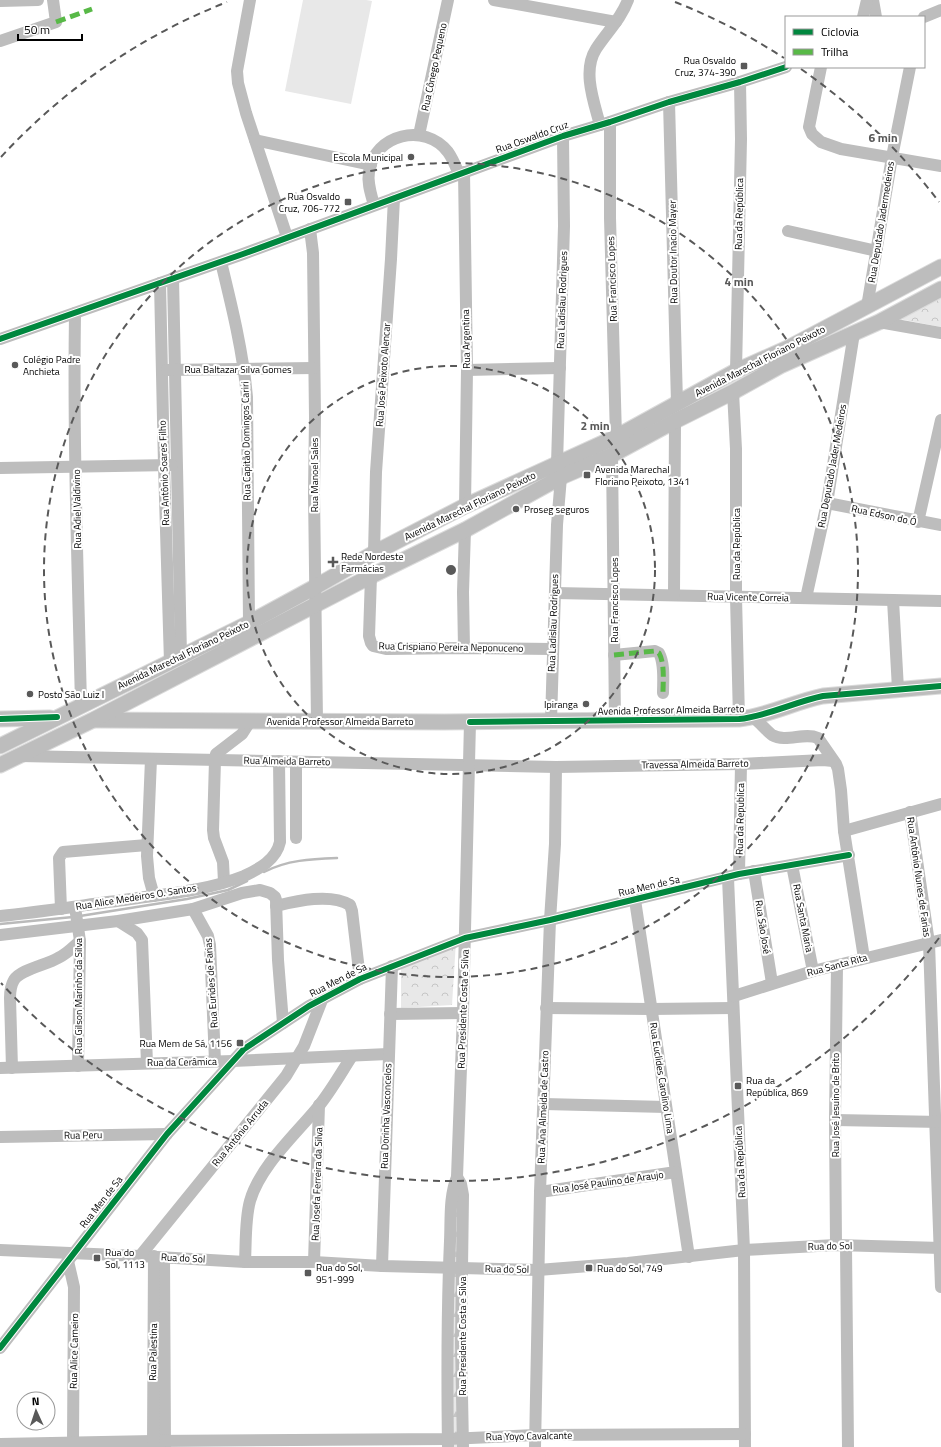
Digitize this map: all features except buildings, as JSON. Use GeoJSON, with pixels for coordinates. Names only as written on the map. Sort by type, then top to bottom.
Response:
{"type":"FeatureCollection","features":[{"type":"Feature","properties":{"kind":"main road","name":"Avenida Marechal Floriano Peixoto"},"geometry":{"type":"LineString","coordinates":[[0,765],[93,720],[316,606],[371,576],[465,530],[559,470],[677,403],[736,371],[790,347],[941,267]]}},
{"type":"Feature","properties":{"kind":"main road","name":"Avenida Marechal Floriano Peixoto"},"geometry":{"type":"LineString","coordinates":[[0,746],[249,622],[315,587],[374,553],[465,506],[559,470],[612,455],[675,420],[734,392],[780,366],[879,322],[941,289]]}},
{"type":"Feature","properties":{"kind":"main road","name":"Avenida Professor Almeida Barreto"},"geometry":{"type":"LineString","coordinates":[[0,719],[57,717],[93,720],[470,722],[746,719],[804,700],[823,696],[941,686]]}},
{"type":"Feature","properties":{"kind":"street"},"geometry":{"type":"LineString","coordinates":[[0,1],[38,0]]}},
{"type":"Feature","properties":{"kind":"street"},"geometry":{"type":"LineString","coordinates":[[0,41],[56,22],[53,0]]}},
{"type":"Feature","properties":{"kind":"street"},"geometry":{"type":"LineString","coordinates":[[250,0],[237,71],[238,83],[287,237]]}},
{"type":"Feature","properties":{"kind":"street","name":"Rua Cônego Pequeno"},"geometry":{"type":"LineString","coordinates":[[419,135],[448,0]]}},
{"type":"Feature","properties":{"kind":"street"},"geometry":{"type":"LineString","coordinates":[[494,0],[616,22]]}},
{"type":"Feature","properties":{"kind":"street","name":"Rua Francisco Lopes"},"geometry":{"type":"LineString","coordinates":[[616,437],[610,218],[605,123],[590,87],[590,63],[595,50],[623,12],[628,0]]}},
{"type":"Feature","properties":{"kind":"street"},"geometry":{"type":"LineString","coordinates":[[863,16],[867,0]]}},
{"type":"Feature","properties":{"kind":"street"},"geometry":{"type":"LineString","coordinates":[[873,0],[876,16]]}},
{"type":"Feature","properties":{"kind":"street"},"geometry":{"type":"LineString","coordinates":[[925,17],[941,10]]}},
{"type":"Feature","properties":{"kind":"street","name":"Rua Oswaldo Cruz"},"geometry":{"type":"LineString","coordinates":[[0,339],[221,262],[563,136],[785,67]]}},
{"type":"Feature","properties":{"kind":"street"},"geometry":{"type":"LineString","coordinates":[[821,68],[809,127],[812,134],[821,142],[841,149],[941,166]]}},
{"type":"Feature","properties":{"kind":"street","name":"Rua Deputado Jadermedeiros"},"geometry":{"type":"LineString","coordinates":[[867,307],[892,157],[910,68]]}},
{"type":"Feature","properties":{"kind":"street","name":"Rua da República"},"geometry":{"type":"LineString","coordinates":[[736,371],[741,139],[740,82]]}},
{"type":"Feature","properties":{"kind":"street","name":"Rua Doutor Inacio Mayer"},"geometry":{"type":"LineString","coordinates":[[669,102],[677,403]]}},
{"type":"Feature","properties":{"kind":"street"},"geometry":{"type":"LineString","coordinates":[[374,205],[368,184],[368,172],[377,151],[385,143],[396,137],[407,134],[430,138],[449,152],[462,173]]}},
{"type":"Feature","properties":{"kind":"street","name":"Rua Ladislau Rodrigues"},"geometry":{"type":"LineString","coordinates":[[551,721],[552,649],[559,470],[564,226],[563,136]]}},
{"type":"Feature","properties":{"kind":"street"},"geometry":{"type":"LineString","coordinates":[[255,140],[371,165]]}},
{"type":"Feature","properties":{"kind":"street","name":"Rua Argentina"},"geometry":{"type":"LineString","coordinates":[[462,173],[467,370],[465,506]]}},
{"type":"Feature","properties":{"kind":"street","name":"Rua José Peixoto Alencar"},"geometry":{"type":"LineString","coordinates":[[374,553],[376,472],[394,198]]}},
{"type":"Feature","properties":{"kind":"street","name":"Rua Manoel Sales"},"geometry":{"type":"LineString","coordinates":[[310,229],[313,253],[317,721]]}},
{"type":"Feature","properties":{"kind":"street"},"geometry":{"type":"LineString","coordinates":[[788,231],[877,251]]}},
{"type":"Feature","properties":{"kind":"street","name":"Rua Capitão Domingos Cariri"},"geometry":{"type":"LineString","coordinates":[[221,262],[244,369],[247,397],[249,622]]}},
{"type":"Feature","properties":{"kind":"street","name":"Rua Antônio Soares Filho"},"geometry":{"type":"LineString","coordinates":[[173,278],[177,465],[176,659]]}},
{"type":"Feature","properties":{"kind":"street","name":"Rua Antônio Soares Filho"},"geometry":{"type":"LineString","coordinates":[[160,283],[164,465],[176,659]]}},
{"type":"Feature","properties":{"kind":"street","name":"Rua Adiel Valdivino"},"geometry":{"type":"LineString","coordinates":[[75,313],[74,367],[81,705]]}},
{"type":"Feature","properties":{"kind":"street"},"geometry":{"type":"LineString","coordinates":[[879,322],[941,333]]}},
{"type":"Feature","properties":{"kind":"street","name":"Rua Deputado Jader Medeiros"},"geometry":{"type":"LineString","coordinates":[[806,598],[827,503],[854,333]]}},
{"type":"Feature","properties":{"kind":"street","name":"Rua Baltazar Silva Gomes"},"geometry":{"type":"LineString","coordinates":[[162,370],[314,368]]}},
{"type":"Feature","properties":{"kind":"street"},"geometry":{"type":"LineString","coordinates":[[467,370],[560,368]]}},
{"type":"Feature","properties":{"kind":"street","name":"Rua da República"},"geometry":{"type":"LineString","coordinates":[[734,392],[736,449],[736,597],[746,719]]}},
{"type":"Feature","properties":{"kind":"street"},"geometry":{"type":"LineString","coordinates":[[674,595],[675,420]]}},
{"type":"Feature","properties":{"kind":"street"},"geometry":{"type":"LineString","coordinates":[[918,522],[940,432],[941,420]]}},
{"type":"Feature","properties":{"kind":"street","name":"Rua Francisco Lopes"},"geometry":{"type":"LineString","coordinates":[[612,455],[614,523],[613,594],[615,721]]}},
{"type":"Feature","properties":{"kind":"street"},"geometry":{"type":"LineString","coordinates":[[0,468],[177,465]]}},
{"type":"Feature","properties":{"kind":"street","name":"Rua Edson do Ó"},"geometry":{"type":"LineString","coordinates":[[827,503],[941,526]]}},
{"type":"Feature","properties":{"kind":"street"},"geometry":{"type":"LineString","coordinates":[[464,648],[463,592],[465,530]]}},
{"type":"Feature","properties":{"kind":"street","name":"Rua Crispiano Pereira Neponuceno"},"geometry":{"type":"LineString","coordinates":[[371,576],[369,636],[373,646],[386,649],[552,649]]}},
{"type":"Feature","properties":{"kind":"street","name":"Rua Vicente Correia"},"geometry":{"type":"LineString","coordinates":[[555,593],[941,601]]}},
{"type":"Feature","properties":{"kind":"street"},"geometry":{"type":"LineString","coordinates":[[893,600],[898,689]]}},
{"type":"Feature","properties":{"kind":"street"},"geometry":{"type":"LineString","coordinates":[[614,655],[655,651],[659,653],[662,657],[663,693]]}},
{"type":"Feature","properties":{"kind":"street"},"geometry":{"type":"LineString","coordinates":[[746,719],[780,738],[808,736],[818,738],[838,769],[844,831],[849,855],[864,958]]}},
{"type":"Feature","properties":{"kind":"street"},"geometry":{"type":"LineString","coordinates":[[224,882],[223,862],[215,842],[213,830],[216,754],[242,734],[251,720]]}},
{"type":"Feature","properties":{"kind":"street","name":"Rua Presidente Costa e Silva"},"geometry":{"type":"LineString","coordinates":[[448,1443],[446,1376],[449,1268],[453,1187],[457,1177],[463,1013],[470,722]]}},
{"type":"Feature","properties":{"kind":"street","name":"Rua Almeida Barreto"},"geometry":{"type":"LineString","coordinates":[[18,756],[556,767]]}},
{"type":"Feature","properties":{"kind":"street"},"geometry":{"type":"LineString","coordinates":[[151,759],[147,845],[148,868],[151,888],[154,896]]}},
{"type":"Feature","properties":{"kind":"street","name":"Travessa Almeida Barreto"},"geometry":{"type":"LineString","coordinates":[[556,767],[741,764],[833,760]]}},
{"type":"Feature","properties":{"kind":"street","name":"Rua Alice Medeiros O. Santos"},"geometry":{"type":"LineString","coordinates":[[0,935],[154,896],[186,891],[224,882],[244,876],[259,868],[274,856],[280,842],[279,761]]}},
{"type":"Feature","properties":{"kind":"street"},"geometry":{"type":"LineString","coordinates":[[296,762],[296,838]]}},
{"type":"Feature","properties":{"kind":"street","name":"Rua da Republica"},"geometry":{"type":"LineString","coordinates":[[734,876],[741,764]]}},
{"type":"Feature","properties":{"kind":"street","name":"Rua Ana Almeida de Castro"},"geometry":{"type":"LineString","coordinates":[[535,1441],[540,1192],[546,1008],[555,844],[556,767]]}},
{"type":"Feature","properties":{"kind":"street"},"geometry":{"type":"LineString","coordinates":[[844,831],[941,804]]}},
{"type":"Feature","properties":{"kind":"street","name":"Rua Antônio Nunes de Farias"},"geometry":{"type":"LineString","coordinates":[[910,812],[929,943],[938,1122],[941,1287]]}},
{"type":"Feature","properties":{"kind":"street"},"geometry":{"type":"LineString","coordinates":[[61,909],[60,854],[66,850],[147,845]]}},
{"type":"Feature","properties":{"kind":"street","name":"Rua Men de Sa"},"geometry":{"type":"LineString","coordinates":[[0,1348],[167,1134],[244,1049],[309,1006],[360,979],[465,938],[550,920],[754,871],[849,855]]}},
{"type":"Feature","properties":{"kind":"street","name":"Rua Santa Maria"},"geometry":{"type":"LineString","coordinates":[[792,865],[813,971]]}},
{"type":"Feature","properties":{"kind":"street","name":"Rua São José"},"geometry":{"type":"LineString","coordinates":[[754,871],[772,983]]}},
{"type":"Feature","properties":{"kind":"street","name":"Rua da República"},"geometry":{"type":"LineString","coordinates":[[734,876],[733,1008],[744,1250],[745,1447]]}},
{"type":"Feature","properties":{"kind":"street","name":"Rua Alice Medeiros O. Santos"},"geometry":{"type":"LineString","coordinates":[[0,916],[61,909],[76,916],[118,921],[193,909],[252,891],[266,891],[275,901]]}},
{"type":"Feature","properties":{"kind":"street"},"geometry":{"type":"LineString","coordinates":[[283,1023],[275,901],[317,900],[343,902],[350,905],[360,979]]}},
{"type":"Feature","properties":{"kind":"street","name":"Rua Euclides Carolino Lima"},"geometry":{"type":"LineString","coordinates":[[635,900],[688,1256]]}},
{"type":"Feature","properties":{"kind":"street","name":"Rua Eurides de Farias"},"geometry":{"type":"LineString","coordinates":[[193,909],[208,936],[210,945],[215,1061]]}},
{"type":"Feature","properties":{"kind":"street","name":"Rua Gilson Marinho da Silva"},"geometry":{"type":"LineString","coordinates":[[76,916],[80,941],[78,1066]]}},
{"type":"Feature","properties":{"kind":"street"},"geometry":{"type":"LineString","coordinates":[[118,921],[138,933],[142,940],[147,1063]]}},
{"type":"Feature","properties":{"kind":"street","name":"Rua Santa Rita"},"geometry":{"type":"LineString","coordinates":[[734,996],[813,971],[941,940]]}},
{"type":"Feature","properties":{"kind":"street"},"geometry":{"type":"LineString","coordinates":[[6,1068],[10,998],[13,980],[27,971],[58,958],[68,952],[80,941]]}},
{"type":"Feature","properties":{"kind":"street","name":"Rua Dorinha Vasconcelos"},"geometry":{"type":"LineString","coordinates":[[382,1266],[392,966]]}},
{"type":"Feature","properties":{"kind":"street","name":"Rua José Jesuino de Brito"},"geometry":{"type":"LineString","coordinates":[[837,966],[835,1120],[848,1447]]}},
{"type":"Feature","properties":{"kind":"street","name":"Rua Antônio Arruda"},"geometry":{"type":"LineString","coordinates":[[140,1256],[286,1076],[304,1046],[322,1000]]}},
{"type":"Feature","properties":{"kind":"street"},"geometry":{"type":"LineString","coordinates":[[546,1008],[651,1010],[733,1008]]}},
{"type":"Feature","properties":{"kind":"street"},"geometry":{"type":"LineString","coordinates":[[390,1014],[463,1013]]}},
{"type":"Feature","properties":{"kind":"street","name":"Rua da Cerâmica"},"geometry":{"type":"LineString","coordinates":[[6,1068],[233,1061],[388,1054]]}},
{"type":"Feature","properties":{"kind":"street"},"geometry":{"type":"LineString","coordinates":[[245,1262],[248,1210],[253,1193],[261,1177],[275,1157],[319,1105],[352,1056]]}},
{"type":"Feature","properties":{"kind":"street"},"geometry":{"type":"LineString","coordinates":[[544,1104],[666,1107]]}},
{"type":"Feature","properties":{"kind":"street","name":"Rua Josefa Ferreira da Silva"},"geometry":{"type":"LineString","coordinates":[[314,1262],[319,1105]]}},
{"type":"Feature","properties":{"kind":"street"},"geometry":{"type":"LineString","coordinates":[[835,1120],[938,1122]]}},
{"type":"Feature","properties":{"kind":"street","name":"Rua Peru"},"geometry":{"type":"LineString","coordinates":[[0,1137],[167,1134]]}},
{"type":"Feature","properties":{"kind":"street","name":"Rua José Paulino de Araujo"},"geometry":{"type":"LineString","coordinates":[[540,1192],[676,1172]]}},
{"type":"Feature","properties":{"kind":"street","name":"Rua Presidente Costa e Silva"},"geometry":{"type":"LineString","coordinates":[[457,1177],[462,1190],[461,1343],[463,1443]]}},
{"type":"Feature","properties":{"kind":"street","name":"Rua do Sol"},"geometry":{"type":"LineString","coordinates":[[0,1250],[72,1257],[140,1256],[245,1262],[314,1262],[382,1266],[538,1270],[628,1263],[744,1250],[841,1246],[940,1248]]}},
{"type":"Feature","properties":{"kind":"street","name":"Rua Alice Carneiro"},"geometry":{"type":"LineString","coordinates":[[72,1257],[74,1294],[73,1442]]}},
{"type":"Feature","properties":{"kind":"street","name":"Rua Palestina"},"geometry":{"type":"LineString","coordinates":[[159,1257],[159,1444]]}},
{"type":"Feature","properties":{"kind":"street","name":"Rua Yoyo Cavalcante"},"geometry":{"type":"LineString","coordinates":[[0,1444],[73,1442],[159,1444],[463,1443],[745,1434]]}},
{"type":"Feature","properties":{"kind":"green space"},"geometry":{"type":"Polygon","coordinates":[[[303,0],[372,1],[351,104],[285,91],[303,0]]]}},
{"type":"Feature","properties":{"kind":"green space"},"geometry":{"type":"Polygon","coordinates":[[[941,297],[941,327],[899,319],[941,297]]]}},
{"type":"Feature","properties":{"kind":"green space"},"geometry":{"type":"Polygon","coordinates":[[[456,941],[452,1005],[401,1008],[401,961],[456,941]]]}},
{"type":"Feature","properties":{"kind":"green space"},"geometry":{"type":"Polygon","coordinates":[[[457,1182],[460,1447],[450,1447],[452,1272],[457,1182]]]}},
{"type":"Feature","properties":{"kind":"waterway"},"geometry":{"type":"LineString","coordinates":[[264,872],[290,863],[337,858]]}},
{"type":"Feature","properties":{"kind":"waterway"},"geometry":{"type":"LineString","coordinates":[[80,916],[187,899],[228,890],[247,881]]}},
{"type":"Feature","properties":{"kind":"waterway"},"geometry":{"type":"LineString","coordinates":[[0,924],[73,917]]}},
{"type":"Feature","properties":{"kind":"marked path"},"geometry":{"type":"LineString","coordinates":[[56,22],[92,9]]}},
{"type":"Feature","properties":{"kind":"marked path"},"geometry":{"type":"LineString","coordinates":[[614,655],[655,651],[659,653],[663,667],[663,693]]}},
{"type":"Feature","properties":{"kind":"cycle path"},"geometry":{"type":"LineString","coordinates":[[0,339],[243,254],[563,136],[785,67]]}},
{"type":"Feature","properties":{"kind":"cycle path"},"geometry":{"type":"LineString","coordinates":[[470,722],[739,719],[771,712],[823,696],[941,686]]}},
{"type":"Feature","properties":{"kind":"cycle path"},"geometry":{"type":"LineString","coordinates":[[0,719],[57,717]]}},
{"type":"Feature","properties":{"kind":"cycle path"},"geometry":{"type":"LineString","coordinates":[[0,1348],[167,1134],[244,1049],[309,1006],[360,979],[465,938],[550,920],[739,874],[849,855]]}},
{"type":"Feature","properties":{"kind":"place","name":"Rua Osvaldo Cruz, 374-390"},"geometry":{"type":"Point","coordinates":[744,66]}},
{"type":"Feature","properties":{"kind":"place","name":"Escola Municipal"},"geometry":{"type":"Point","coordinates":[411,157]}},
{"type":"Feature","properties":{"kind":"place","name":"Rua Osvaldo Cruz, 706-772"},"geometry":{"type":"Point","coordinates":[348,202]}},
{"type":"Feature","properties":{"kind":"place","name":"Colégio Padre Anchieta"},"geometry":{"type":"Point","coordinates":[15,365]}},
{"type":"Feature","properties":{"kind":"place","name":"Avenida Marechal Floriano Peixoto, 1341"},"geometry":{"type":"Point","coordinates":[587,475]}},
{"type":"Feature","properties":{"kind":"place","name":"Proseg seguros"},"geometry":{"type":"Point","coordinates":[516,509]}},
{"type":"Feature","properties":{"kind":"place","name":"Rede Nordeste Farmácias"},"geometry":{"type":"Point","coordinates":[333,562]}},
{"type":"Feature","properties":{"kind":"place","name":"Posto São Luiz I"},"geometry":{"type":"Point","coordinates":[30,694]}},
{"type":"Feature","properties":{"kind":"place","name":"Ipiranga"},"geometry":{"type":"Point","coordinates":[586,704]}},
{"type":"Feature","properties":{"kind":"place","name":"Rua Mem de Sá, 1156"},"geometry":{"type":"Point","coordinates":[240,1043]}},
{"type":"Feature","properties":{"kind":"place","name":"Rua da República, 869"},"geometry":{"type":"Point","coordinates":[738,1086]}},
{"type":"Feature","properties":{"kind":"place","name":"Rua do Sol, 1113"},"geometry":{"type":"Point","coordinates":[97,1258]}},
{"type":"Feature","properties":{"kind":"place","name":"Rua do Sol, 749"},"geometry":{"type":"Point","coordinates":[589,1268]}},
{"type":"Feature","properties":{"kind":"place","name":"Rua do Sol, 951-999"},"geometry":{"type":"Point","coordinates":[308,1273]}}]}
